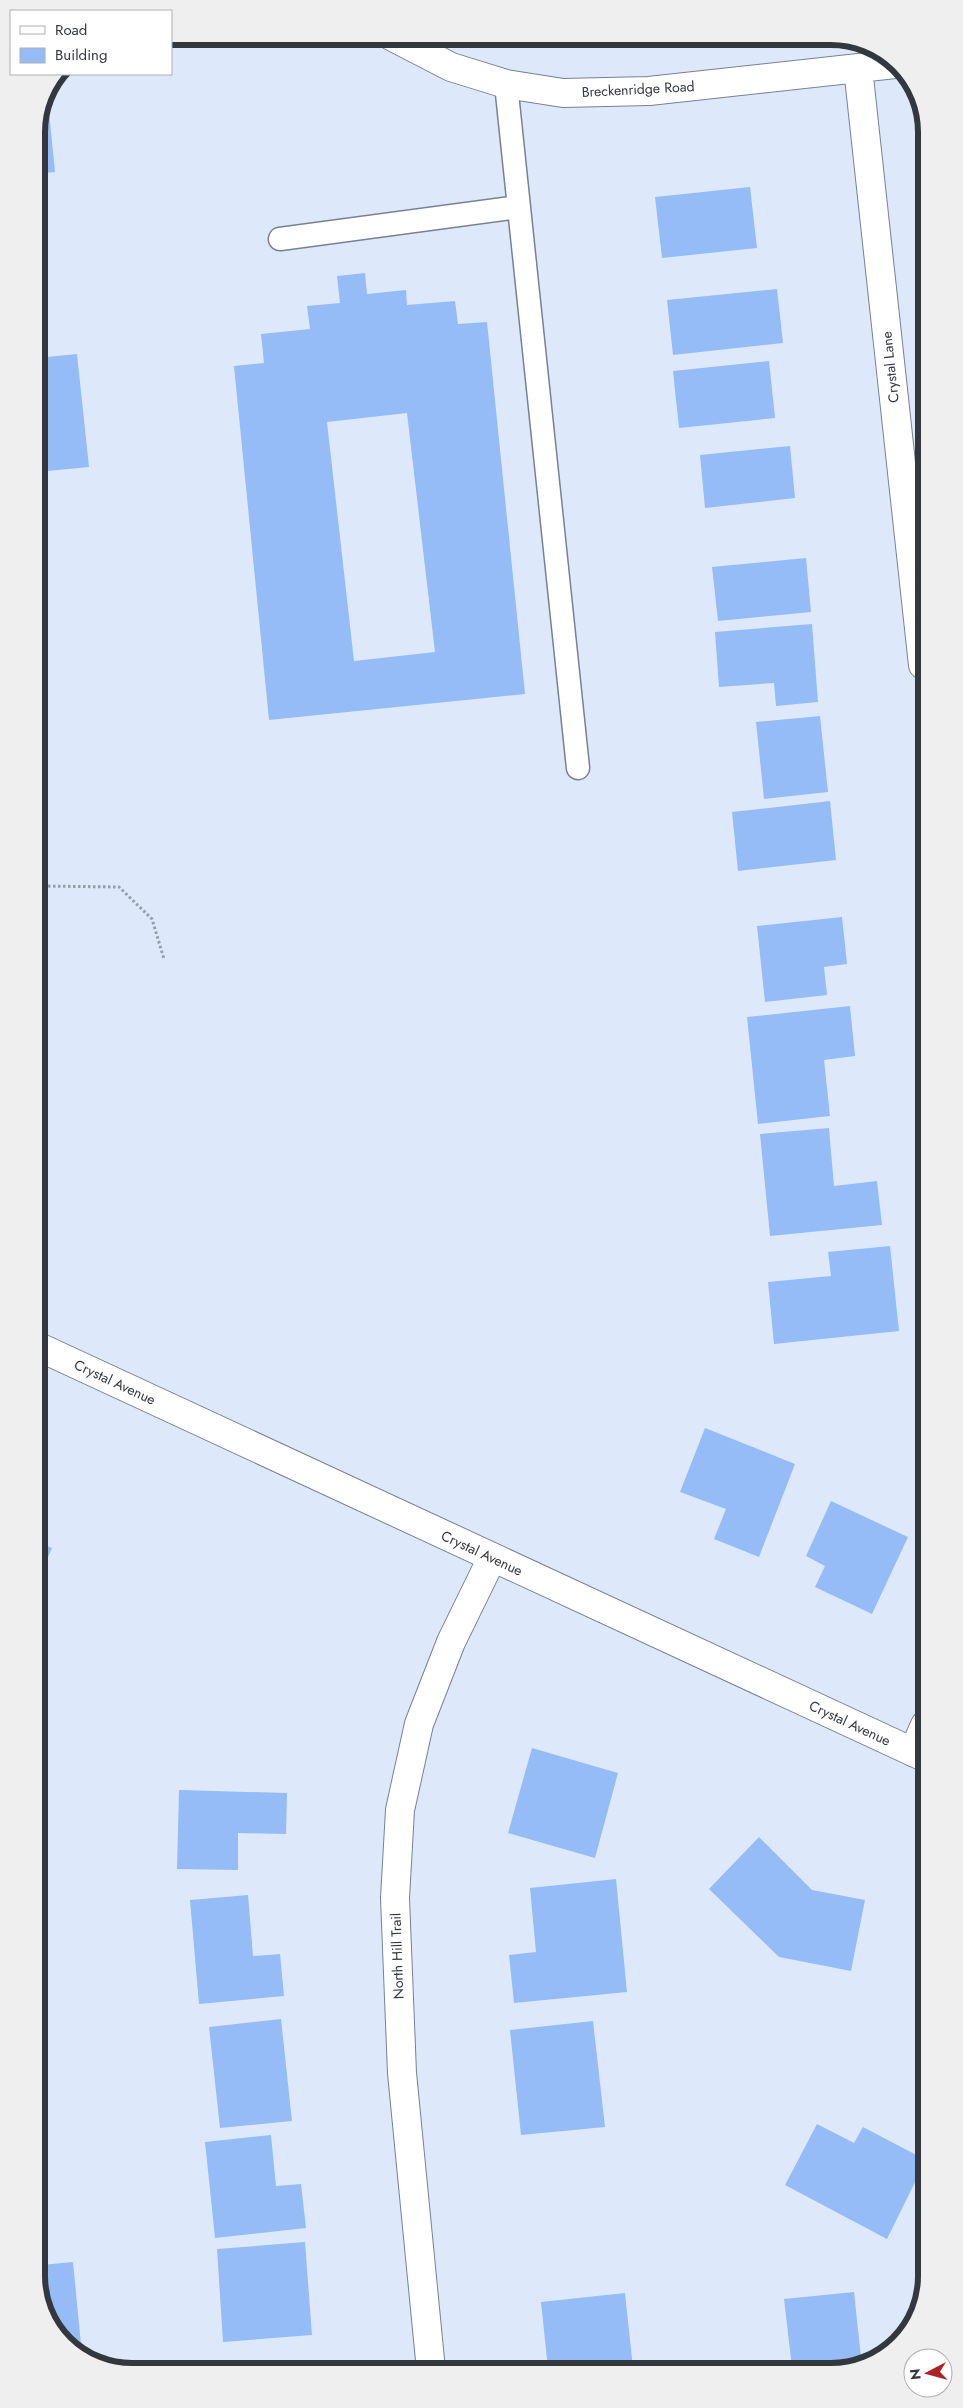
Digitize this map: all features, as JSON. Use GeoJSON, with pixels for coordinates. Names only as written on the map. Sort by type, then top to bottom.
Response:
{"type":"FeatureCollection","features":[{"type":"Feature","properties":{"kind":"street","name":"Breckenridge Road"},"geometry":{"type":"LineString","coordinates":[[408,45],[451,67],[506,84],[563,93],[649,91],[886,65]]}},
{"type":"Feature","properties":{"kind":"street","name":"Crystal Lane"},"geometry":{"type":"LineString","coordinates":[[858,68],[918,589]]}},
{"type":"Feature","properties":{"kind":"street","name":"Crystal Avenue"},"geometry":{"type":"LineString","coordinates":[[45,1350],[918,1755]]}},
{"type":"Feature","properties":{"kind":"street","name":"North Hill Trail"},"geometry":{"type":"LineString","coordinates":[[430,2363],[402,2072],[395,1898],[400,1810],[420,1724],[452,1642],[492,1558]]}},
{"type":"Feature","properties":{"kind":"lane"},"geometry":{"type":"LineString","coordinates":[[506,84],[578,768]]}},
{"type":"Feature","properties":{"kind":"lane"},"geometry":{"type":"LineString","coordinates":[[280,239],[519,207]]}},
{"type":"Feature","properties":{"kind":"path"},"geometry":{"type":"LineString","coordinates":[[45,886],[119,887],[152,919],[164,959]]}},
{"type":"Feature","properties":{"kind":"building"},"geometry":{"type":"Polygon","coordinates":[[[49,108],[55,172],[45,173],[45,127],[49,108]]]}},
{"type":"Feature","properties":{"kind":"building"},"geometry":{"type":"Polygon","coordinates":[[[750,187],[757,248],[662,258],[655,197],[750,187]]]}},
{"type":"Feature","properties":{"kind":"building"},"geometry":{"type":"Polygon","coordinates":[[[365,273],[367,294],[406,290],[407,305],[455,301],[458,324],[487,322],[525,694],[269,720],[234,366],[264,363],[261,334],[310,329],[307,306],[340,303],[337,276],[365,273]],[[407,413],[327,422],[354,661],[435,652],[407,413]]]}},
{"type":"Feature","properties":{"kind":"building"},"geometry":{"type":"Polygon","coordinates":[[[777,289],[783,343],[673,355],[667,300],[777,289]]]}},
{"type":"Feature","properties":{"kind":"building"},"geometry":{"type":"Polygon","coordinates":[[[77,354],[89,467],[45,471],[45,357],[77,354]]]}},
{"type":"Feature","properties":{"kind":"building"},"geometry":{"type":"Polygon","coordinates":[[[769,361],[775,418],[679,428],[673,371],[769,361]]]}},
{"type":"Feature","properties":{"kind":"building"},"geometry":{"type":"Polygon","coordinates":[[[790,446],[795,498],[705,508],[700,455],[790,446]]]}},
{"type":"Feature","properties":{"kind":"building"},"geometry":{"type":"Polygon","coordinates":[[[806,558],[811,612],[718,621],[712,567],[806,558]]]}},
{"type":"Feature","properties":{"kind":"building"},"geometry":{"type":"Polygon","coordinates":[[[812,624],[818,702],[776,706],[774,683],[719,687],[715,632],[812,624]]]}},
{"type":"Feature","properties":{"kind":"building"},"geometry":{"type":"Polygon","coordinates":[[[820,716],[828,792],[764,799],[756,722],[820,716]]]}},
{"type":"Feature","properties":{"kind":"building"},"geometry":{"type":"Polygon","coordinates":[[[830,801],[836,860],[738,871],[732,812],[830,801]]]}},
{"type":"Feature","properties":{"kind":"building"},"geometry":{"type":"Polygon","coordinates":[[[842,917],[847,964],[824,967],[827,995],[765,1002],[757,926],[842,917]]]}},
{"type":"Feature","properties":{"kind":"building"},"geometry":{"type":"Polygon","coordinates":[[[850,1006],[855,1056],[824,1060],[830,1116],[758,1124],[747,1017],[850,1006]]]}},
{"type":"Feature","properties":{"kind":"building"},"geometry":{"type":"Polygon","coordinates":[[[829,1128],[834,1186],[877,1181],[882,1225],[770,1236],[760,1134],[829,1128]]]}},
{"type":"Feature","properties":{"kind":"building"},"geometry":{"type":"Polygon","coordinates":[[[890,1246],[899,1331],[774,1344],[768,1282],[831,1276],[828,1252],[890,1246]]]}},
{"type":"Feature","properties":{"kind":"building"},"geometry":{"type":"Polygon","coordinates":[[[705,1428],[795,1464],[759,1557],[714,1539],[726,1509],[680,1492],[705,1428]]]}},
{"type":"Feature","properties":{"kind":"building"},"geometry":{"type":"Polygon","coordinates":[[[831,1501],[908,1537],[872,1614],[815,1587],[825,1566],[806,1556],[831,1501]]]}},
{"type":"Feature","properties":{"kind":"building"},"geometry":{"type":"Polygon","coordinates":[[[45,1545],[52,1548],[45,1564],[45,1545]]]}},
{"type":"Feature","properties":{"kind":"building"},"geometry":{"type":"Polygon","coordinates":[[[532,1748],[618,1773],[595,1858],[508,1833],[532,1748]]]}},
{"type":"Feature","properties":{"kind":"building"},"geometry":{"type":"Polygon","coordinates":[[[179,1790],[287,1793],[286,1834],[238,1833],[238,1870],[177,1869],[179,1790]]]}},
{"type":"Feature","properties":{"kind":"building"},"geometry":{"type":"Polygon","coordinates":[[[759,1837],[812,1890],[865,1900],[851,1971],[779,1957],[709,1889],[759,1837]]]}},
{"type":"Feature","properties":{"kind":"building"},"geometry":{"type":"Polygon","coordinates":[[[616,1879],[627,1992],[514,2003],[509,1955],[536,1952],[530,1888],[616,1879]]]}},
{"type":"Feature","properties":{"kind":"building"},"geometry":{"type":"Polygon","coordinates":[[[248,1895],[253,1956],[280,1954],[284,1996],[199,2004],[190,1900],[248,1895]]]}},
{"type":"Feature","properties":{"kind":"building"},"geometry":{"type":"Polygon","coordinates":[[[281,2019],[292,2121],[220,2128],[209,2027],[281,2019]]]}},
{"type":"Feature","properties":{"kind":"building"},"geometry":{"type":"Polygon","coordinates":[[[593,2021],[605,2127],[521,2135],[510,2030],[593,2021]]]}},
{"type":"Feature","properties":{"kind":"building"},"geometry":{"type":"Polygon","coordinates":[[[817,2124],[854,2143],[863,2127],[918,2156],[918,2176],[887,2239],[785,2185],[817,2124]]]}},
{"type":"Feature","properties":{"kind":"building"},"geometry":{"type":"Polygon","coordinates":[[[271,2135],[276,2186],[301,2184],[306,2228],[215,2238],[205,2142],[271,2135]]]}},
{"type":"Feature","properties":{"kind":"building"},"geometry":{"type":"Polygon","coordinates":[[[305,2242],[312,2335],[223,2342],[217,2249],[305,2242]]]}},
{"type":"Feature","properties":{"kind":"building"},"geometry":{"type":"Polygon","coordinates":[[[73,2262],[81,2346],[63,2329],[54,2314],[46,2287],[45,2265],[73,2262]]]}},
{"type":"Feature","properties":{"kind":"building"},"geometry":{"type":"Polygon","coordinates":[[[854,2292],[861,2357],[831,2363],[792,2363],[784,2299],[854,2292]]]}},
{"type":"Feature","properties":{"kind":"building"},"geometry":{"type":"Polygon","coordinates":[[[625,2293],[632,2363],[547,2363],[541,2302],[625,2293]]]}}]}
